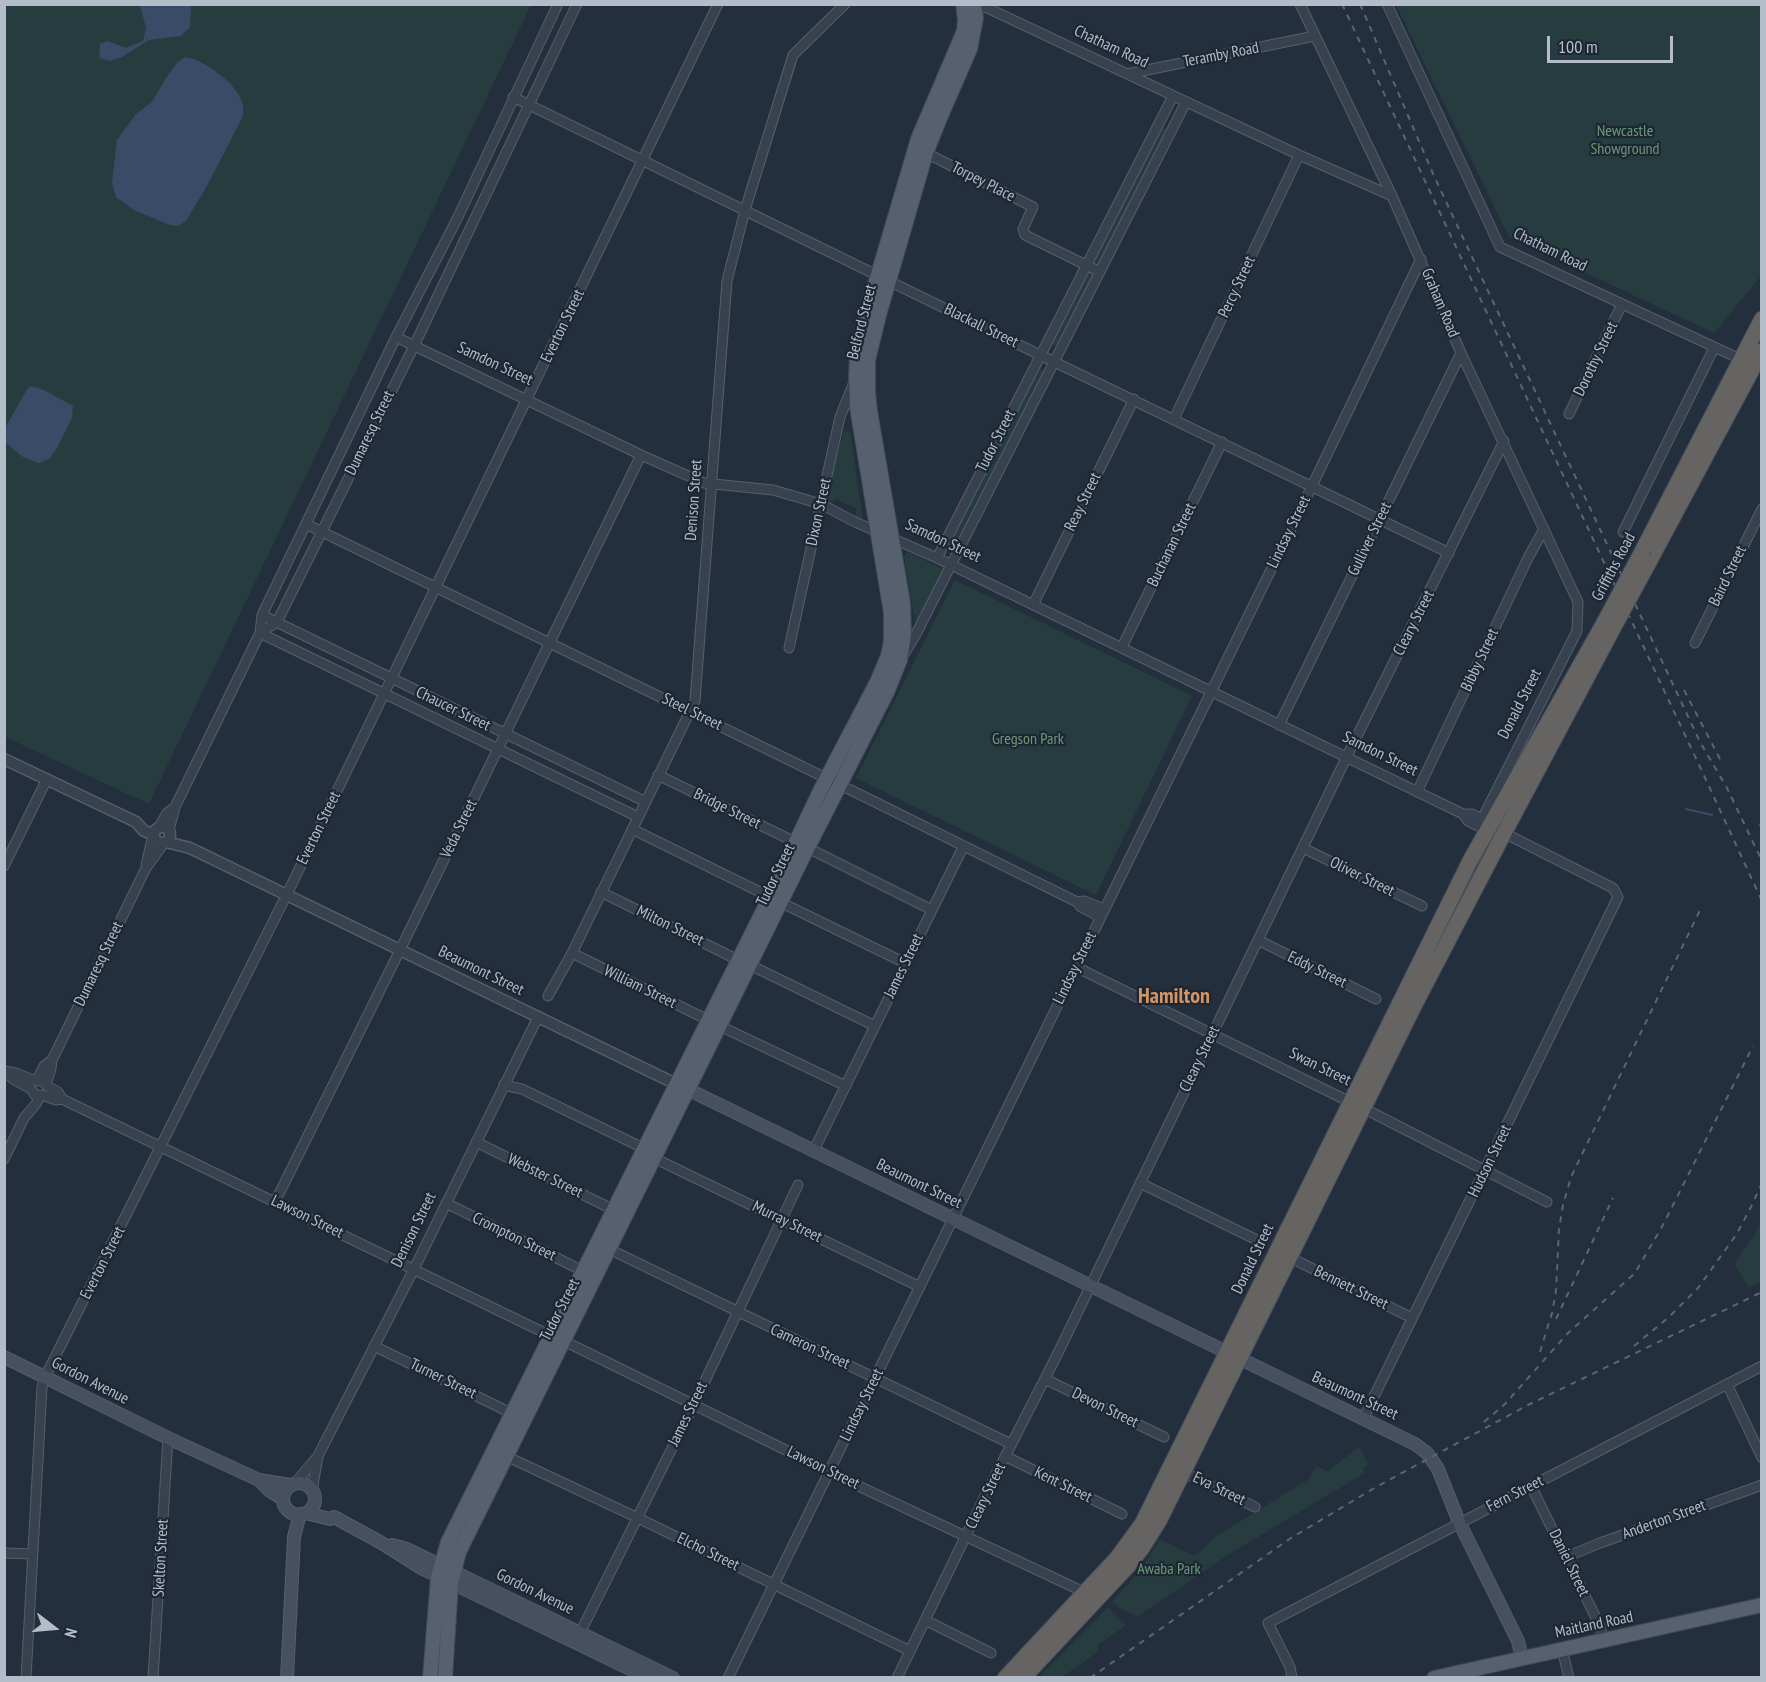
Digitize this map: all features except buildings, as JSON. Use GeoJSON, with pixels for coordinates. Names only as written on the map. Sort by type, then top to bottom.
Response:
{"type":"FeatureCollection","features":[{"type":"Feature","properties":{"kind":"highway","name":"Griffiths Road"},"geometry":{"type":"LineString","coordinates":[[1752,364],[1761,319]]}},
{"type":"Feature","properties":{"kind":"highway","name":"Griffiths Road"},"geometry":{"type":"LineString","coordinates":[[1504,833],[1646,555],[1761,351]]}},
{"type":"Feature","properties":{"kind":"highway","name":"Griffiths Road"},"geometry":{"type":"LineString","coordinates":[[1485,823],[1607,629]]}},
{"type":"Feature","properties":{"kind":"highway","name":"Samdon Street"},"geometry":{"type":"LineString","coordinates":[[1485,823],[1504,833]]}},
{"type":"Feature","properties":{"kind":"highway","name":"Donald Street"},"geometry":{"type":"LineString","coordinates":[[1005,1677],[1142,1548],[1159,1521],[1183,1472],[1233,1355],[1291,1258],[1357,1105],[1485,823]]}},
{"type":"Feature","properties":{"kind":"highway","name":"Donald Street"},"geometry":{"type":"LineString","coordinates":[[1023,1677],[1091,1595],[1142,1524],[1233,1355],[1357,1105],[1414,1006],[1504,833]]}},
{"type":"Feature","properties":{"kind":"main road","name":"Belford Street"},"geometry":{"type":"LineString","coordinates":[[900,660],[904,635],[904,613],[870,411],[867,379],[870,348],[884,278],[918,139],[963,31],[965,20],[963,4]]}},
{"type":"Feature","properties":{"kind":"main road","name":"Belford Street"},"geometry":{"type":"LineString","coordinates":[[892,627],[857,407],[856,377],[861,337],[884,278],[926,153],[970,48],[976,18],[976,4]]}},
{"type":"Feature","properties":{"kind":"main road","name":"Tudor Street"},"geometry":{"type":"LineString","coordinates":[[445,1677],[448,1542],[512,1413],[609,1249],[654,1158],[682,1087],[833,782],[885,665],[890,648],[892,627]]}},
{"type":"Feature","properties":{"kind":"main road","name":"Tudor Street"},"geometry":{"type":"LineString","coordinates":[[833,782],[887,692],[900,660]]}},
{"type":"Feature","properties":{"kind":"main road","name":"Tudor Street"},"geometry":{"type":"LineString","coordinates":[[430,1677],[446,1574],[506,1456],[558,1338],[583,1271],[643,1148],[682,1087]]}},
{"type":"Feature","properties":{"kind":"main road","name":"Beaumont Street"},"geometry":{"type":"LineString","coordinates":[[682,1087],[1409,1440],[1427,1453],[1438,1470],[1460,1522],[1518,1641],[1522,1658]]}},
{"type":"Feature","properties":{"kind":"main road","name":"Gordon Avenue"},"geometry":{"type":"LineString","coordinates":[[4,1357],[259,1480],[292,1484]]}},
{"type":"Feature","properties":{"kind":"main road","name":"Gordon Avenue"},"geometry":{"type":"LineString","coordinates":[[259,1480],[294,1509],[330,1519],[334,1518],[380,1542],[408,1550],[446,1574],[578,1637],[673,1677]]}},
{"type":"Feature","properties":{"kind":"main road"},"geometry":{"type":"LineString","coordinates":[[287,1677],[294,1509],[285,1491],[292,1484],[303,1484],[313,1496],[311,1508],[294,1509]]}},
{"type":"Feature","properties":{"kind":"main road","name":"Gordon Avenue"},"geometry":{"type":"LineString","coordinates":[[313,1496],[332,1512],[334,1518]]}},
{"type":"Feature","properties":{"kind":"main road","name":"Maitland Road"},"geometry":{"type":"LineString","coordinates":[[1434,1677],[1761,1605]]}},
{"type":"Feature","properties":{"kind":"main road","name":"Gordon Avenue"},"geometry":{"type":"LineString","coordinates":[[578,1637],[649,1677]]}},
{"type":"Feature","properties":{"kind":"street","name":"Dumaresq Street"},"geometry":{"type":"LineString","coordinates":[[4,1159],[24,1118],[36,1104],[39,1088],[51,1069],[52,1060],[146,868],[161,834],[167,813],[175,807],[260,633],[262,615],[396,337],[456,219],[558,4]]}},
{"type":"Feature","properties":{"kind":"street","name":"Everton Street"},"geometry":{"type":"LineString","coordinates":[[26,1677],[42,1388],[45,1377],[286,895],[718,4]]}},
{"type":"Feature","properties":{"kind":"street","name":"Denison Street"},"geometry":{"type":"LineString","coordinates":[[548,996],[572,952],[695,701],[728,280],[745,210],[793,55],[845,4]]}},
{"type":"Feature","properties":{"kind":"street","name":"Chatham Road"},"geometry":{"type":"LineString","coordinates":[[976,4],[1392,196]]}},
{"type":"Feature","properties":{"kind":"street","name":"Graham Road"},"geometry":{"type":"LineString","coordinates":[[1300,4],[1392,196],[1461,353],[1578,602]]}},
{"type":"Feature","properties":{"kind":"street","name":"Chatham Road"},"geometry":{"type":"LineString","coordinates":[[1387,4],[1500,247],[1713,348],[1752,364]]}},
{"type":"Feature","properties":{"kind":"street","name":"Dumaresq Street"},"geometry":{"type":"LineString","coordinates":[[277,622],[414,346],[574,5]]}},
{"type":"Feature","properties":{"kind":"street","name":"Teramby Road"},"geometry":{"type":"LineString","coordinates":[[1127,74],[1315,36]]}},
{"type":"Feature","properties":{"kind":"street","name":"Tudor Street"},"geometry":{"type":"LineString","coordinates":[[937,558],[1173,96]]}},
{"type":"Feature","properties":{"kind":"street","name":"Blackall Street"},"geometry":{"type":"LineString","coordinates":[[513,97],[1449,553]]}},
{"type":"Feature","properties":{"kind":"street","name":"Tudor Street"},"geometry":{"type":"LineString","coordinates":[[900,660],[952,565],[1186,102]]}},
{"type":"Feature","properties":{"kind":"street","name":"Torpey Place"},"geometry":{"type":"LineString","coordinates":[[926,153],[1034,207],[1023,229],[1025,235],[1100,272]]}},
{"type":"Feature","properties":{"kind":"street","name":"Percy Street"},"geometry":{"type":"LineString","coordinates":[[1174,419],[1299,155]]}},
{"type":"Feature","properties":{"kind":"street"},"geometry":{"type":"LineString","coordinates":[[456,219],[471,225]]}},
{"type":"Feature","properties":{"kind":"street","name":"Lindsay Street"},"geometry":{"type":"LineString","coordinates":[[728,1677],[1211,692],[1420,259]]}},
{"type":"Feature","properties":{"kind":"street","name":"Dorothy Street"},"geometry":{"type":"LineString","coordinates":[[1569,414],[1622,304]]}},
{"type":"Feature","properties":{"kind":"street","name":"Samdon Street"},"geometry":{"type":"LineString","coordinates":[[396,337],[704,483],[773,490],[822,504],[857,523],[952,565],[1122,647],[1463,814],[1468,821],[1482,828],[1485,823]]}},
{"type":"Feature","properties":{"kind":"street"},"geometry":{"type":"LineString","coordinates":[[1623,532],[1713,348]]}},
{"type":"Feature","properties":{"kind":"street","name":"Gulliver Street"},"geometry":{"type":"LineString","coordinates":[[1279,725],[1461,353]]}},
{"type":"Feature","properties":{"kind":"street","name":"Dixon Street"},"geometry":{"type":"LineString","coordinates":[[789,648],[840,417],[856,377]]}},
{"type":"Feature","properties":{"kind":"street","name":"Reay Street"},"geometry":{"type":"LineString","coordinates":[[1033,604],[1134,399]]}},
{"type":"Feature","properties":{"kind":"street","name":"Cleary Street"},"geometry":{"type":"LineString","coordinates":[[897,1677],[1045,1379],[1346,758],[1504,441]]}},
{"type":"Feature","properties":{"kind":"street","name":"Buchanan Street"},"geometry":{"type":"LineString","coordinates":[[1122,647],[1222,442]]}},
{"type":"Feature","properties":{"kind":"street","name":"Veda Street"},"geometry":{"type":"LineString","coordinates":[[275,1202],[641,455]]}},
{"type":"Feature","properties":{"kind":"street","name":"Baird Street"},"geometry":{"type":"LineString","coordinates":[[1695,643],[1761,508]]}},
{"type":"Feature","properties":{"kind":"street","name":"Steel Street"},"geometry":{"type":"LineString","coordinates":[[306,524],[1077,902],[1081,907],[1102,913]]}},
{"type":"Feature","properties":{"kind":"street","name":"Bibby Street"},"geometry":{"type":"LineString","coordinates":[[1417,792],[1544,529]]}},
{"type":"Feature","properties":{"kind":"street","name":"Donald Street"},"geometry":{"type":"LineString","coordinates":[[1485,823],[1577,631],[1578,602]]}},
{"type":"Feature","properties":{"kind":"street","name":"Chaucer Street"},"geometry":{"type":"LineString","coordinates":[[262,615],[645,802]]}},
{"type":"Feature","properties":{"kind":"street"},"geometry":{"type":"LineString","coordinates":[[260,633],[277,622]]}},
{"type":"Feature","properties":{"kind":"street","name":"Chaucer Street"},"geometry":{"type":"LineString","coordinates":[[260,633],[638,817]]}},
{"type":"Feature","properties":{"kind":"street","name":"Beaumont Street"},"geometry":{"type":"LineString","coordinates":[[4,759],[136,822],[143,822],[161,834],[182,840],[190,848],[682,1087]]}},
{"type":"Feature","properties":{"kind":"street","name":"Bridge Street"},"geometry":{"type":"LineString","coordinates":[[658,775],[932,910]]}},
{"type":"Feature","properties":{"kind":"street"},"geometry":{"type":"LineString","coordinates":[[4,866],[47,779]]}},
{"type":"Feature","properties":{"kind":"street"},"geometry":{"type":"LineString","coordinates":[[632,829],[905,963]]}},
{"type":"Feature","properties":{"kind":"street","name":"Samdon Street"},"geometry":{"type":"LineString","coordinates":[[1504,833],[1613,888],[1618,897],[1616,903]]}},
{"type":"Feature","properties":{"kind":"street","name":"James Street"},"geometry":{"type":"LineString","coordinates":[[814,1150],[963,847]]}},
{"type":"Feature","properties":{"kind":"street","name":"Oliver Street"},"geometry":{"type":"LineString","coordinates":[[1303,848],[1422,906]]}},
{"type":"Feature","properties":{"kind":"street","name":"Milton Street"},"geometry":{"type":"LineString","coordinates":[[601,892],[875,1026]]}},
{"type":"Feature","properties":{"kind":"street","name":"Hudson Street"},"geometry":{"type":"LineString","coordinates":[[1363,1419],[1616,903]]}},
{"type":"Feature","properties":{"kind":"street","name":"Eddy Street"},"geometry":{"type":"LineString","coordinates":[[1258,940],[1376,999]]}},
{"type":"Feature","properties":{"kind":"street","name":"William Street"},"geometry":{"type":"LineString","coordinates":[[572,952],[846,1086]]}},
{"type":"Feature","properties":{"kind":"street","name":"Swan Street"},"geometry":{"type":"LineString","coordinates":[[1076,967],[1357,1105],[1547,1202]]}},
{"type":"Feature","properties":{"kind":"street","name":"Denison Street"},"geometry":{"type":"LineString","coordinates":[[292,1484],[318,1456],[414,1269],[538,1017]]}},
{"type":"Feature","properties":{"kind":"street","name":"Lawson Street"},"geometry":{"type":"LineString","coordinates":[[4,1071],[16,1072],[39,1088],[58,1092],[62,1099],[829,1471],[1091,1595]]}},
{"type":"Feature","properties":{"kind":"street"},"geometry":{"type":"LineString","coordinates":[[504,1084],[522,1089],[643,1148]]}},
{"type":"Feature","properties":{"kind":"street","name":"Webster Street"},"geometry":{"type":"LineString","coordinates":[[476,1142],[614,1209]]}},
{"type":"Feature","properties":{"kind":"street","name":"Murray Street"},"geometry":{"type":"LineString","coordinates":[[654,1158],[920,1287]]}},
{"type":"Feature","properties":{"kind":"street"},"geometry":{"type":"LineString","coordinates":[[1140,1183],[1259,1241]]}},
{"type":"Feature","properties":{"kind":"street","name":"James Street"},"geometry":{"type":"LineString","coordinates":[[578,1637],[694,1404],[798,1185]]}},
{"type":"Feature","properties":{"kind":"street","name":"Crompton Street"},"geometry":{"type":"LineString","coordinates":[[446,1203],[583,1271]]}},
{"type":"Feature","properties":{"kind":"street","name":"Cameron Street"},"geometry":{"type":"LineString","coordinates":[[609,1249],[1011,1444]]}},
{"type":"Feature","properties":{"kind":"street","name":"Bennett Street"},"geometry":{"type":"LineString","coordinates":[[1291,1258],[1412,1318]]}},
{"type":"Feature","properties":{"kind":"street","name":"Turner Street"},"geometry":{"type":"LineString","coordinates":[[374,1346],[512,1413]]}},
{"type":"Feature","properties":{"kind":"street","name":"Fern Street"},"geometry":{"type":"LineString","coordinates":[[1292,1677],[1290,1667],[1268,1623],[1761,1366]]}},
{"type":"Feature","properties":{"kind":"street","name":"Devon Street"},"geometry":{"type":"LineString","coordinates":[[1045,1379],[1164,1437]]}},
{"type":"Feature","properties":{"kind":"street"},"geometry":{"type":"LineString","coordinates":[[1727,1384],[1761,1458]]}},
{"type":"Feature","properties":{"kind":"street","name":"Skelton Street"},"geometry":{"type":"LineString","coordinates":[[153,1677],[168,1438]]}},
{"type":"Feature","properties":{"kind":"street","name":"Denison Street"},"geometry":{"type":"LineString","coordinates":[[313,1496],[318,1456]]}},
{"type":"Feature","properties":{"kind":"street","name":"Elcho Street"},"geometry":{"type":"LineString","coordinates":[[506,1456],[910,1651]]}},
{"type":"Feature","properties":{"kind":"street","name":"Kent Street"},"geometry":{"type":"LineString","coordinates":[[1005,1456],[1122,1514]]}},
{"type":"Feature","properties":{"kind":"street","name":"Eva Street"},"geometry":{"type":"LineString","coordinates":[[1183,1472],[1255,1507]]}},
{"type":"Feature","properties":{"kind":"street","name":"Anderton Street"},"geometry":{"type":"LineString","coordinates":[[1566,1557],[1761,1485]]}},
{"type":"Feature","properties":{"kind":"street","name":"Daniel Street"},"geometry":{"type":"LineString","coordinates":[[1531,1486],[1600,1626],[1602,1640]]}},
{"type":"Feature","properties":{"kind":"street"},"geometry":{"type":"LineString","coordinates":[[4,1553],[33,1554]]}},
{"type":"Feature","properties":{"kind":"street"},"geometry":{"type":"LineString","coordinates":[[925,1620],[992,1653]]}},
{"type":"Feature","properties":{"kind":"street"},"geometry":{"type":"LineString","coordinates":[[1562,1649],[1569,1677]]}},
{"type":"Feature","properties":{"kind":"green space"},"geometry":{"type":"Polygon","coordinates":[[[4,5],[531,5],[149,804],[5,737],[4,5]]]}},
{"type":"Feature","properties":{"kind":"green space","name":"Newcastle Showground"},"geometry":{"type":"Polygon","coordinates":[[[1396,5],[1761,5],[1761,276],[1714,333],[1509,237],[1396,5]]]}},
{"type":"Feature","properties":{"kind":"green space"},"geometry":{"type":"Polygon","coordinates":[[[1161,127],[1167,130],[1098,267],[1092,264],[1161,127]]]}},
{"type":"Feature","properties":{"kind":"green space"},"geometry":{"type":"Polygon","coordinates":[[[1088,272],[1094,275],[1057,347],[1051,344],[1088,272]]]}},
{"type":"Feature","properties":{"kind":"green space"},"geometry":{"type":"Polygon","coordinates":[[[1039,368],[1045,371],[958,543],[952,540],[1039,368]]]}},
{"type":"Feature","properties":{"kind":"green space"},"geometry":{"type":"Polygon","coordinates":[[[844,431],[850,432],[851,436],[863,521],[855,517],[857,509],[835,499],[831,506],[826,498],[844,431]]]}},
{"type":"Feature","properties":{"kind":"green space"},"geometry":{"type":"Polygon","coordinates":[[[908,552],[943,571],[919,621],[915,621],[904,556],[908,552]]]}},
{"type":"Feature","properties":{"kind":"green space","name":"Gregson Park"},"geometry":{"type":"Polygon","coordinates":[[[955,580],[1192,696],[1096,895],[856,778],[955,580]]]}},
{"type":"Feature","properties":{"kind":"green space"},"geometry":{"type":"Polygon","coordinates":[[[1761,1219],[1761,1282],[1749,1288],[1734,1264],[1756,1233],[1761,1219]]]}},
{"type":"Feature","properties":{"kind":"green space","name":"Awaba Park"},"geometry":{"type":"Polygon","coordinates":[[[1360,1446],[1368,1464],[1363,1469],[1365,1473],[1223,1558],[1137,1617],[1112,1602],[1140,1571],[1160,1539],[1194,1556],[1218,1535],[1309,1479],[1316,1466],[1328,1471],[1360,1446]]]}},
{"type":"Feature","properties":{"kind":"green space"},"geometry":{"type":"Polygon","coordinates":[[[1108,1607],[1126,1625],[1098,1645],[1098,1652],[1062,1677],[1039,1677],[1108,1607]]]}},
{"type":"Feature","properties":{"kind":"water"},"geometry":{"type":"Polygon","coordinates":[[[140,5],[191,5],[190,27],[181,36],[149,40],[122,57],[110,61],[99,58],[100,44],[107,41],[126,48],[143,41],[146,28],[140,5]]]}},
{"type":"Feature","properties":{"kind":"water"},"geometry":{"type":"Polygon","coordinates":[[[185,57],[197,60],[229,82],[239,95],[243,105],[243,116],[207,186],[186,221],[178,226],[134,210],[116,197],[112,183],[117,140],[136,114],[152,102],[177,63],[185,57]]]}},
{"type":"Feature","properties":{"kind":"water"},"geometry":{"type":"Polygon","coordinates":[[[31,386],[44,390],[73,406],[72,418],[57,448],[49,459],[39,463],[23,457],[5,442],[5,428],[31,386]]]}},
{"type":"Feature","properties":{"kind":"waterway"},"geometry":{"type":"LineString","coordinates":[[1686,809],[1712,815]]}},
{"type":"Feature","properties":{"kind":"railway"},"geometry":{"type":"LineString","coordinates":[[1342,4],[1762,901]]}},
{"type":"Feature","properties":{"kind":"railway"},"geometry":{"type":"LineString","coordinates":[[1360,4],[1434,176],[1700,742],[1727,788],[1762,861]]}},
{"type":"Feature","properties":{"kind":"railway"},"geometry":{"type":"LineString","coordinates":[[1684,690],[1720,759]]}},
{"type":"Feature","properties":{"kind":"railway"},"geometry":{"type":"LineString","coordinates":[[1540,1352],[1556,1291],[1559,1229],[1571,1177],[1702,906]]}},
{"type":"Feature","properties":{"kind":"railway"},"geometry":{"type":"LineString","coordinates":[[1484,1422],[1505,1404],[1568,1333],[1635,1273],[1663,1225],[1753,1046]]}},
{"type":"Feature","properties":{"kind":"railway"},"geometry":{"type":"LineString","coordinates":[[1634,1346],[1669,1317],[1698,1288],[1736,1235],[1762,1183]]}},
{"type":"Feature","properties":{"kind":"railway"},"geometry":{"type":"LineString","coordinates":[[1556,1319],[1613,1198]]}},
{"type":"Feature","properties":{"kind":"railway"},"geometry":{"type":"LineString","coordinates":[[1090,1678],[1291,1538],[1376,1487],[1528,1405],[1762,1292]]}},
{"type":"Feature","properties":{"kind":"district","name":"Hamilton"},"geometry":{"type":"Point","coordinates":[1174,997]}}]}
